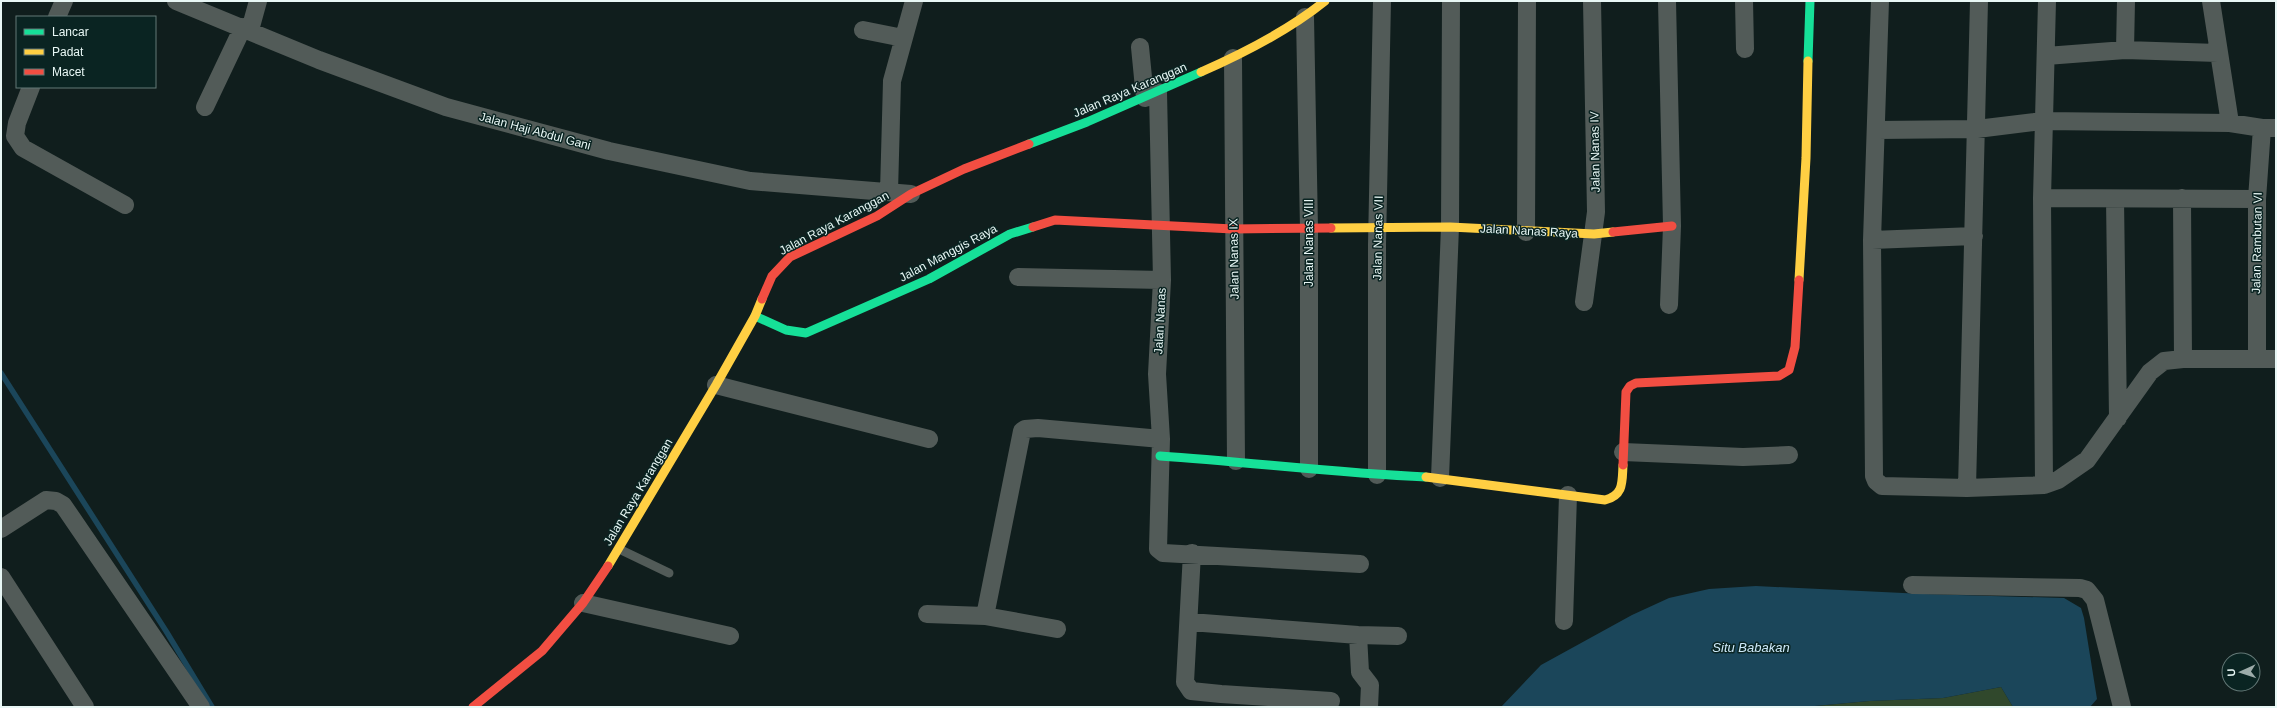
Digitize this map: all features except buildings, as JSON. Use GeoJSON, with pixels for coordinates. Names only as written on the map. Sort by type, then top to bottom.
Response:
{"type":"FeatureCollection","features":[{"type":"Feature","properties":{"kind":"street"},"geometry":{"type":"LineString","coordinates":[[57,16],[64,1]]}},
{"type":"Feature","properties":{"kind":"street","name":"Jalan Haji Abdul Gani"},"geometry":{"type":"LineString","coordinates":[[176,1],[319,60],[446,107],[609,151],[750,181],[911,194]]}},
{"type":"Feature","properties":{"kind":"street"},"geometry":{"type":"LineString","coordinates":[[205,107],[246,29],[258,1]]}},
{"type":"Feature","properties":{"kind":"street"},"geometry":{"type":"LineString","coordinates":[[889,192],[892,81],[914,1]]}},
{"type":"Feature","properties":{"kind":"street","name":"Jalan Raya Karanggan"},"geometry":{"type":"LineString","coordinates":[[473,707],[542,651],[583,603],[619,549],[716,385],[754,316],[772,276],[790,257],[877,216],[911,194],[964,169],[1087,122],[1233,58],[1305,17],[1324,1]]}},
{"type":"Feature","properties":{"kind":"street","name":"Jalan Nanas VII"},"geometry":{"type":"LineString","coordinates":[[1377,475],[1378,228],[1382,1]]}},
{"type":"Feature","properties":{"kind":"street"},"geometry":{"type":"LineString","coordinates":[[1440,478],[1450,227],[1451,1]]}},
{"type":"Feature","properties":{"kind":"street"},"geometry":{"type":"LineString","coordinates":[[1526,1],[1526,232]]}},
{"type":"Feature","properties":{"kind":"street","name":"Jalan Nanas IV"},"geometry":{"type":"LineString","coordinates":[[1584,302],[1596,212],[1592,1]]}},
{"type":"Feature","properties":{"kind":"street"},"geometry":{"type":"LineString","coordinates":[[1667,1],[1672,226],[1669,305]]}},
{"type":"Feature","properties":{"kind":"street"},"geometry":{"type":"LineString","coordinates":[[1744,1],[1745,49]]}},
{"type":"Feature","properties":{"kind":"street"},"geometry":{"type":"LineString","coordinates":[[985,616],[1022,431],[1025,429],[1038,428],[1236,461],[1377,475],[1440,478],[1603,501],[1614,497],[1622,488],[1626,392],[1630,386],[1636,383],[1779,376],[1789,370],[1795,347],[1806,158],[1810,1]]}},
{"type":"Feature","properties":{"kind":"street"},"geometry":{"type":"LineString","coordinates":[[1880,1],[1877,130],[1872,240],[1874,476],[1876,481],[1882,486],[1967,488],[2044,485],[2058,480],[2087,460],[2150,372],[2164,361],[2183,359],[2276,359]]}},
{"type":"Feature","properties":{"kind":"street"},"geometry":{"type":"LineString","coordinates":[[1967,488],[1979,1]]}},
{"type":"Feature","properties":{"kind":"street"},"geometry":{"type":"LineString","coordinates":[[2044,485],[2042,121],[2046,56],[2047,1]]}},
{"type":"Feature","properties":{"kind":"street"},"geometry":{"type":"LineString","coordinates":[[2125,50],[2126,1]]}},
{"type":"Feature","properties":{"kind":"street"},"geometry":{"type":"LineString","coordinates":[[2212,1],[2218,53],[2230,123]]}},
{"type":"Feature","properties":{"kind":"street","name":"Jalan Nanas VIII"},"geometry":{"type":"LineString","coordinates":[[1305,17],[1309,229],[1310,469]]}},
{"type":"Feature","properties":{"kind":"street"},"geometry":{"type":"LineString","coordinates":[[863,30],[903,38]]}},
{"type":"Feature","properties":{"kind":"street","name":"Jalan Nanas"},"geometry":{"type":"LineString","coordinates":[[1140,47],[1151,95],[1161,227],[1162,280],[1158,374],[1161,448],[1158,549],[1162,553],[1192,553]]}},
{"type":"Feature","properties":{"kind":"street"},"geometry":{"type":"LineString","coordinates":[[2046,56],[2125,50],[2218,53]]}},
{"type":"Feature","properties":{"kind":"street","name":"Jalan Nanas IX"},"geometry":{"type":"LineString","coordinates":[[1233,58],[1236,461]]}},
{"type":"Feature","properties":{"kind":"street"},"geometry":{"type":"LineString","coordinates":[[30,88],[17,123],[15,136],[23,148],[125,205]]}},
{"type":"Feature","properties":{"kind":"street"},"geometry":{"type":"LineString","coordinates":[[1877,130],[1977,128],[2042,121],[2230,123],[2269,128]]}},
{"type":"Feature","properties":{"kind":"street","name":"Jalan Rambutan VI"},"geometry":{"type":"LineString","coordinates":[[2257,358],[2257,199],[2269,128]]}},
{"type":"Feature","properties":{"kind":"street"},"geometry":{"type":"LineString","coordinates":[[2042,198],[2257,199]]}},
{"type":"Feature","properties":{"kind":"street"},"geometry":{"type":"LineString","coordinates":[[2115,198],[2118,418]]}},
{"type":"Feature","properties":{"kind":"street"},"geometry":{"type":"LineString","coordinates":[[2182,198],[2183,359]]}},
{"type":"Feature","properties":{"kind":"street","name":"Jalan Manggis Raya"},"geometry":{"type":"LineString","coordinates":[[754,316],[800,334],[806,333],[929,279],[1010,234],[1054,220],[1086,220],[1161,227]]}},
{"type":"Feature","properties":{"kind":"street","name":"Jalan Nanas Raya"},"geometry":{"type":"LineString","coordinates":[[1161,227],[1309,229],[1450,227],[1526,232],[1594,234],[1672,226]]}},
{"type":"Feature","properties":{"kind":"street"},"geometry":{"type":"LineString","coordinates":[[1872,240],[1974,236]]}},
{"type":"Feature","properties":{"kind":"street"},"geometry":{"type":"LineString","coordinates":[[1018,277],[1162,280]]}},
{"type":"Feature","properties":{"kind":"street"},"geometry":{"type":"LineString","coordinates":[[716,385],[929,439]]}},
{"type":"Feature","properties":{"kind":"street"},"geometry":{"type":"LineString","coordinates":[[1623,452],[1743,457],[1789,455]]}},
{"type":"Feature","properties":{"kind":"street"},"geometry":{"type":"LineString","coordinates":[[1564,621],[1568,495]]}},
{"type":"Feature","properties":{"kind":"street"},"geometry":{"type":"LineString","coordinates":[[2,527],[46,500],[56,501],[63,505],[200,707]]}},
{"type":"Feature","properties":{"kind":"street"},"geometry":{"type":"LineString","coordinates":[[1331,701],[1302,704],[1220,701],[1190,691],[1186,687],[1185,682],[1190,622],[1192,553],[1360,564]]}},
{"type":"Feature","properties":{"kind":"street"},"geometry":{"type":"LineString","coordinates":[[1,577],[85,707]]}},
{"type":"Feature","properties":{"kind":"street"},"geometry":{"type":"LineString","coordinates":[[1912,585],[2080,588],[2087,590],[2095,600],[2122,707]]}},
{"type":"Feature","properties":{"kind":"street"},"geometry":{"type":"LineString","coordinates":[[583,603],[730,636]]}},
{"type":"Feature","properties":{"kind":"street"},"geometry":{"type":"LineString","coordinates":[[927,614],[985,616],[1057,629]]}},
{"type":"Feature","properties":{"kind":"street"},"geometry":{"type":"LineString","coordinates":[[1190,622],[1358,635],[1398,636]]}},
{"type":"Feature","properties":{"kind":"street"},"geometry":{"type":"LineString","coordinates":[[1358,635],[1360,672],[1370,685],[1369,707]]}},
{"type":"Feature","properties":{"kind":"lane"},"geometry":{"type":"LineString","coordinates":[[619,549],[669,573]]}},
{"type":"Feature","properties":{"kind":"green space"},"geometry":{"type":"Polygon","coordinates":[[[2001,687],[2013,707],[1804,707],[1869,701],[1943,698],[2001,687]]]}},
{"type":"Feature","properties":{"kind":"water","name":"Situ Babakan"},"geometry":{"type":"Polygon","coordinates":[[[1756,586],[1924,594],[2064,598],[2081,608],[2084,618],[2097,699],[2090,707],[2013,707],[2001,687],[1943,698],[1869,701],[1804,707],[1501,707],[1541,665],[1632,615],[1669,598],[1709,589],[1756,586]]]}},
{"type":"Feature","properties":{"kind":"waterway"},"geometry":{"type":"LineString","coordinates":[[1,373],[166,631],[212,707]]}},
{"type":"Feature","properties":{"kind":"traffic: fast"},"geometry":{"type":"LineString","coordinates":[[1808,61],[1810,1]]}},
{"type":"Feature","properties":{"kind":"traffic: fast"},"geometry":{"type":"LineString","coordinates":[[1029,144],[1087,122],[1201,72]]}},
{"type":"Feature","properties":{"kind":"traffic: fast"},"geometry":{"type":"LineString","coordinates":[[755,316],[786,330],[806,333],[929,279],[1010,234],[1033,227]]}},
{"type":"Feature","properties":{"kind":"traffic: fast"},"geometry":{"type":"LineString","coordinates":[[1160,456],[1359,473],[1426,477]]}},
{"type":"Feature","properties":{"kind":"traffic: slow"},"geometry":{"type":"LineString","coordinates":[[1201,72],[1281,32],[1325,1]]}},
{"type":"Feature","properties":{"kind":"traffic: slow"},"geometry":{"type":"LineString","coordinates":[[1799,280],[1806,158],[1808,61]]}},
{"type":"Feature","properties":{"kind":"traffic: slow"},"geometry":{"type":"LineString","coordinates":[[1331,228],[1450,227],[1594,234],[1613,232]]}},
{"type":"Feature","properties":{"kind":"traffic: slow"},"geometry":{"type":"LineString","coordinates":[[608,566],[716,385],[755,316],[762,299]]}},
{"type":"Feature","properties":{"kind":"traffic: slow"},"geometry":{"type":"LineString","coordinates":[[1426,477],[1605,500],[1616,495],[1619,491],[1622,482],[1623,465]]}},
{"type":"Feature","properties":{"kind":"traffic: jam"},"geometry":{"type":"LineString","coordinates":[[762,299],[772,276],[790,257],[877,216],[911,194],[964,169],[1029,144]]}},
{"type":"Feature","properties":{"kind":"traffic: jam"},"geometry":{"type":"LineString","coordinates":[[1033,227],[1055,220],[1233,229],[1331,228]]}},
{"type":"Feature","properties":{"kind":"traffic: jam"},"geometry":{"type":"LineString","coordinates":[[1613,232],[1672,226]]}},
{"type":"Feature","properties":{"kind":"traffic: jam"},"geometry":{"type":"LineString","coordinates":[[1623,465],[1626,392],[1630,386],[1636,383],[1779,376],[1789,370],[1795,347],[1799,280]]}},
{"type":"Feature","properties":{"kind":"traffic: jam"},"geometry":{"type":"LineString","coordinates":[[473,707],[542,651],[583,603],[608,566]]}}]}
